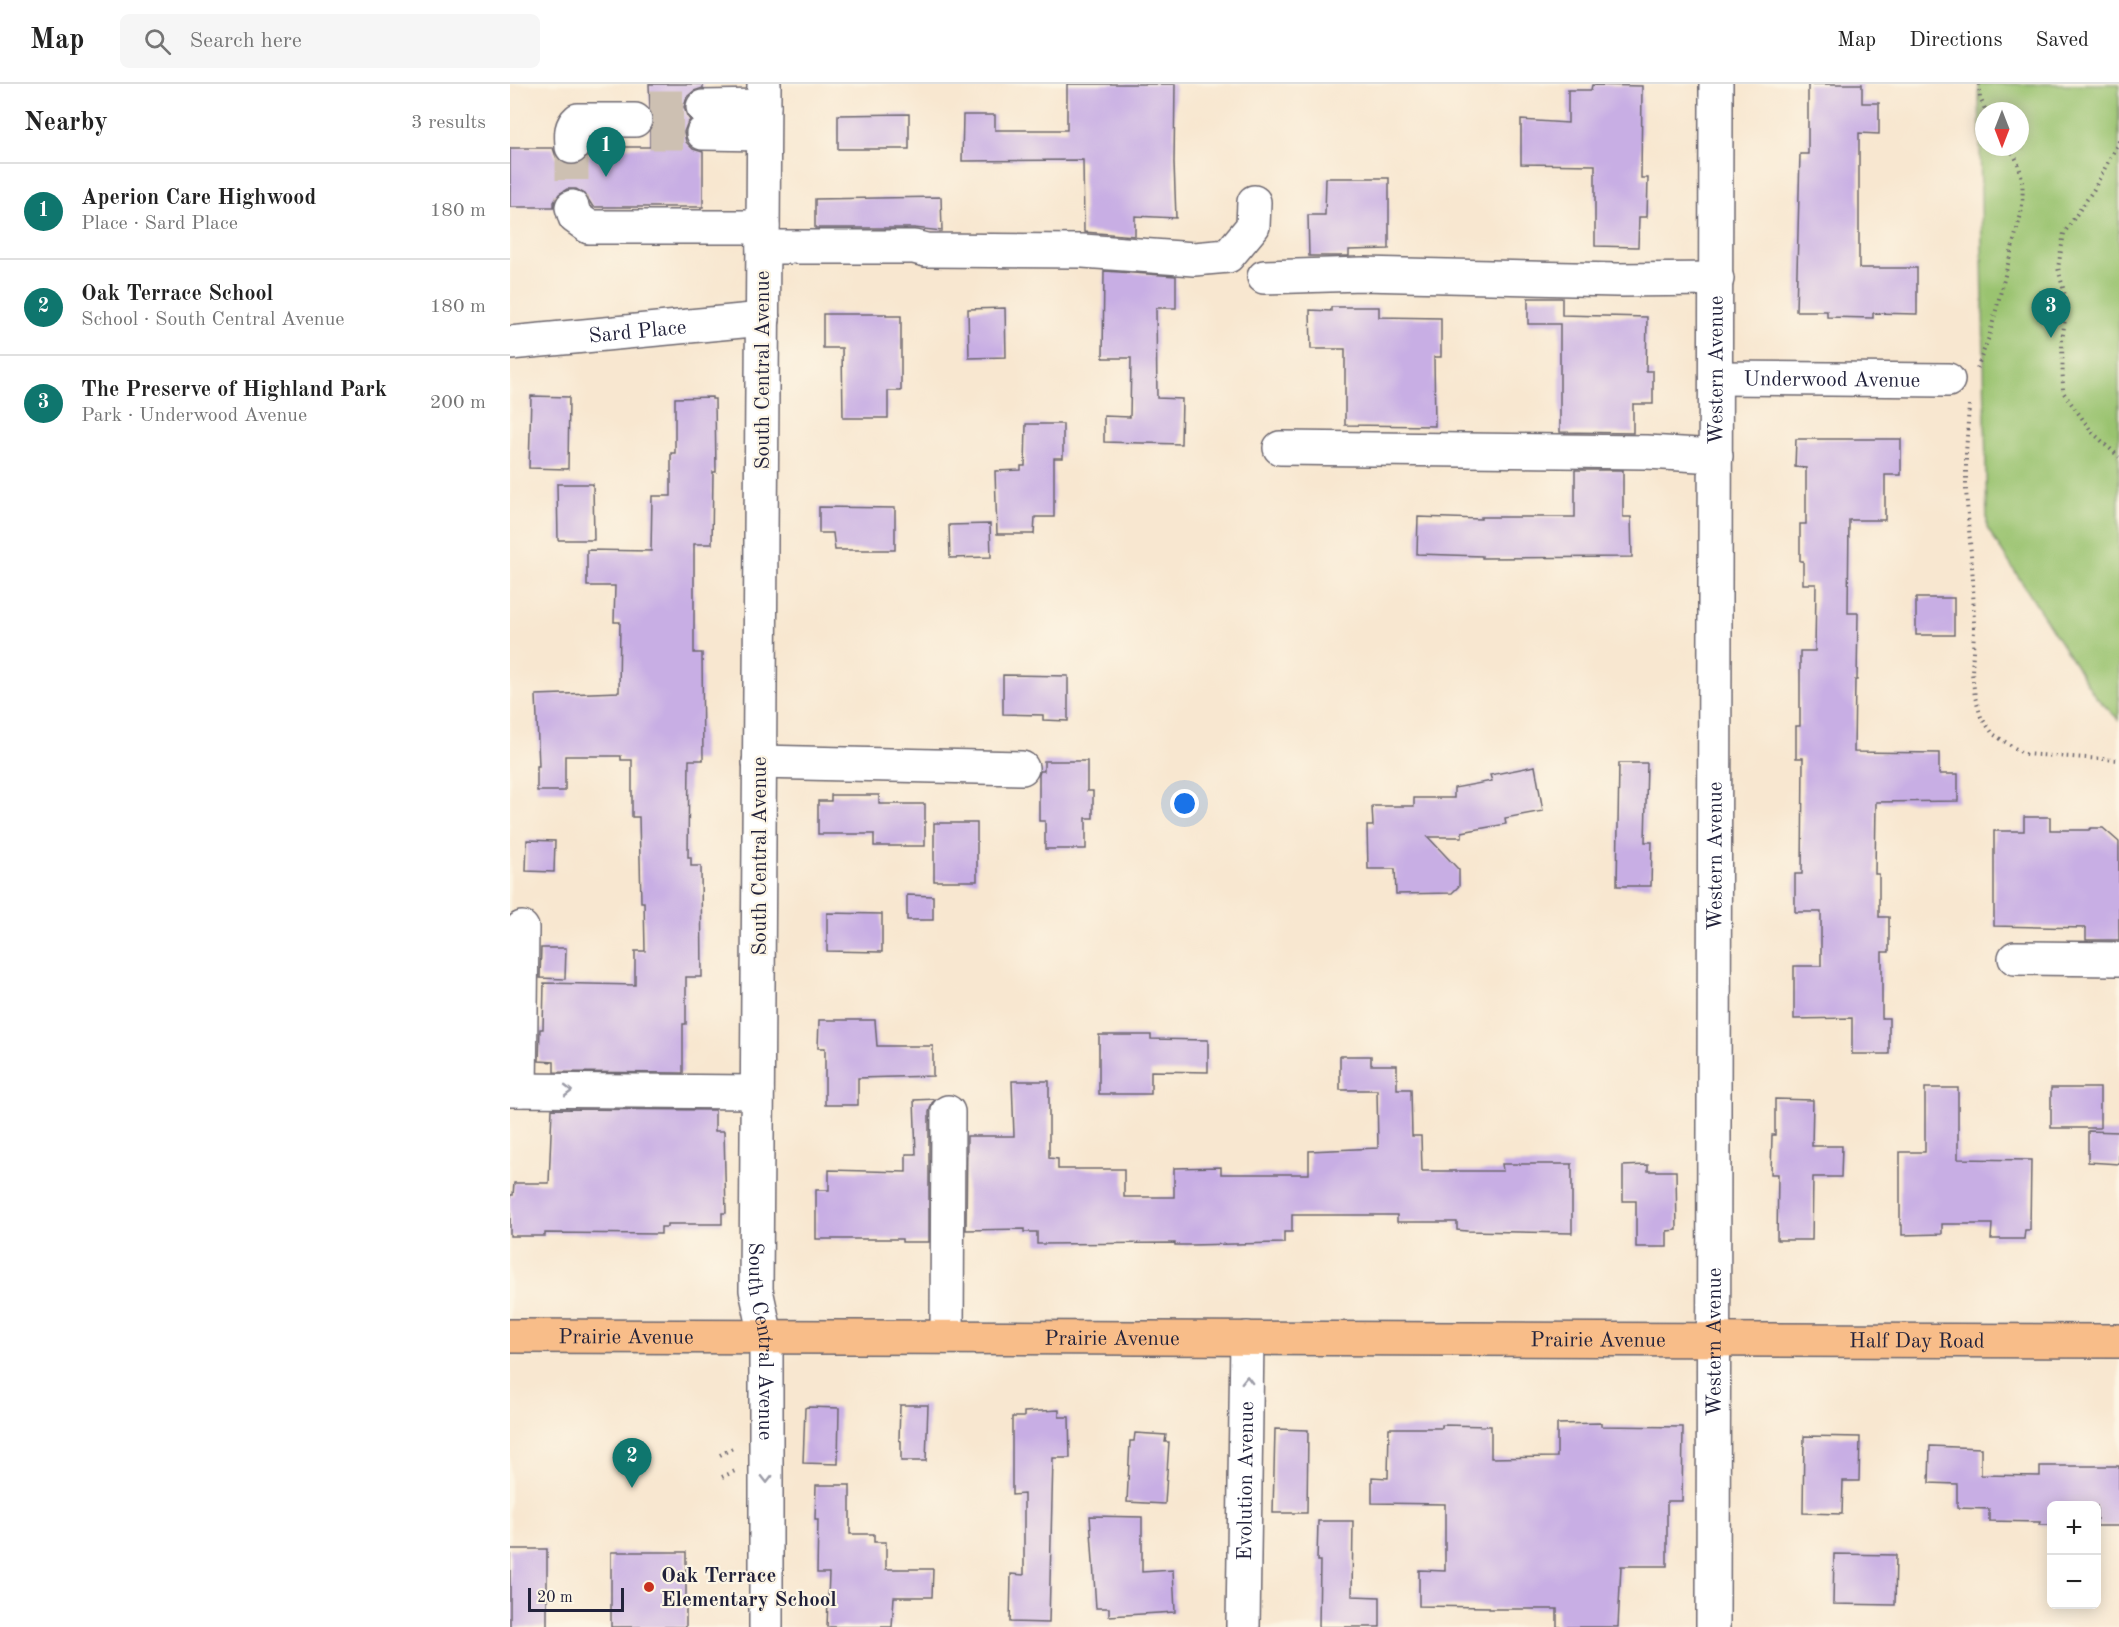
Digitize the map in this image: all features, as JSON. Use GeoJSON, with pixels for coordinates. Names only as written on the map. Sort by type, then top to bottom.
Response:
{"type":"FeatureCollection","features":[{"type":"Feature","properties":{"kind":"main road","name":"Prairie Avenue"},"geometry":{"type":"LineString","coordinates":[[510,1336],[1714,1339]]}},
{"type":"Feature","properties":{"kind":"main road","name":"Half Day Road"},"geometry":{"type":"LineString","coordinates":[[1714,1339],[2119,1341]]}},
{"type":"Feature","properties":{"kind":"street","name":"Western Avenue"},"geometry":{"type":"LineString","coordinates":[[1713,1627],[1716,84]]}},
{"type":"Feature","properties":{"kind":"street"},"geometry":{"type":"LineString","coordinates":[[703,120],[764,108]]}},
{"type":"Feature","properties":{"kind":"street","name":"South Central Avenue"},"geometry":{"type":"LineString","coordinates":[[764,108],[756,1290],[766,1336],[766,1627]]}},
{"type":"Feature","properties":{"kind":"street"},"geometry":{"type":"LineString","coordinates":[[572,147],[573,124],[578,120],[645,120]]}},
{"type":"Feature","properties":{"kind":"street"},"geometry":{"type":"LineString","coordinates":[[572,207],[575,217],[589,226],[914,247],[926,250],[1083,251],[1194,259],[1228,256],[1253,226],[1254,202]]}},
{"type":"Feature","properties":{"kind":"street"},"geometry":{"type":"LineString","coordinates":[[1264,277],[1362,274],[1617,280],[1717,279]]}},
{"type":"Feature","properties":{"kind":"street","name":"Sard Place"},"geometry":{"type":"LineString","coordinates":[[510,343],[763,319]]}},
{"type":"Feature","properties":{"kind":"street","name":"Underwood Avenue"},"geometry":{"type":"LineString","coordinates":[[1716,378],[1964,384]]}},
{"type":"Feature","properties":{"kind":"street"},"geometry":{"type":"LineString","coordinates":[[1280,448],[1647,452],[1716,456]]}},
{"type":"Feature","properties":{"kind":"street"},"geometry":{"type":"LineString","coordinates":[[759,762],[1022,768]]}},
{"type":"Feature","properties":{"kind":"street"},"geometry":{"type":"LineString","coordinates":[[522,928],[515,1090],[757,1092]]}},
{"type":"Feature","properties":{"kind":"street"},"geometry":{"type":"LineString","coordinates":[[2015,958],[2119,959]]}},
{"type":"Feature","properties":{"kind":"street"},"geometry":{"type":"LineString","coordinates":[[947,1337],[948,1112]]}},
{"type":"Feature","properties":{"kind":"street","name":"Evolution Avenue"},"geometry":{"type":"LineString","coordinates":[[1243,1627],[1247,1338]]}},
{"type":"Feature","properties":{"kind":"path"},"geometry":{"type":"LineString","coordinates":[[1979,84],[1982,102]]}},
{"type":"Feature","properties":{"kind":"path"},"geometry":{"type":"LineString","coordinates":[[2119,141],[2094,189],[2064,233],[2058,268],[2067,304],[2062,341],[2063,392],[2092,432],[2119,457]]}},
{"type":"Feature","properties":{"kind":"path"},"geometry":{"type":"LineString","coordinates":[[2015,156],[2022,176],[2024,194],[2021,214],[1989,337],[1964,384],[1966,490],[1973,580],[1972,672],[1975,697],[1981,717],[1993,734],[2024,754],[2119,760]]}},
{"type":"Feature","properties":{"kind":"green space"},"geometry":{"type":"Polygon","coordinates":[[[1979,84],[2119,84],[2119,720],[2095,696],[1987,528],[1980,156],[2029,156],[2029,102],[1979,102],[1979,84]]]}},
{"type":"Feature","properties":{"kind":"building"},"geometry":{"type":"Polygon","coordinates":[[[649,84],[703,84],[703,88],[687,97],[684,107],[690,120],[684,132],[686,142],[693,149],[703,152],[703,207],[593,207],[585,194],[576,189],[567,189],[559,194],[554,207],[510,207],[510,148],[553,148],[556,157],[572,166],[582,163],[589,155],[591,147],[650,147],[650,131],[654,119],[650,109],[649,84]]]}},
{"type":"Feature","properties":{"kind":"building"},"geometry":{"type":"Polygon","coordinates":[[[1067,84],[1175,84],[1176,218],[1135,216],[1135,236],[1084,232],[1083,160],[962,161],[963,115],[995,115],[995,130],[1067,130],[1067,84]]]}},
{"type":"Feature","properties":{"kind":"building"},"geometry":{"type":"Polygon","coordinates":[[[1808,84],[1862,84],[1862,103],[1879,103],[1879,134],[1859,133],[1859,268],[1917,268],[1917,314],[1873,313],[1873,318],[1827,317],[1827,311],[1796,311],[1800,154],[1808,154],[1808,84]]]}},
{"type":"Feature","properties":{"kind":"building"},"geometry":{"type":"Polygon","coordinates":[[[1592,85],[1642,86],[1641,178],[1648,178],[1647,217],[1639,217],[1638,247],[1595,246],[1595,165],[1521,164],[1521,120],[1568,123],[1568,90],[1591,90],[1592,85]]]}},
{"type":"Feature","properties":{"kind":"building"},"geometry":{"type":"Polygon","coordinates":[[[909,114],[909,149],[838,149],[838,115],[909,114]]]}},
{"type":"Feature","properties":{"kind":"building"},"geometry":{"type":"Polygon","coordinates":[[[1326,178],[1389,178],[1389,249],[1349,250],[1349,256],[1309,256],[1308,215],[1325,215],[1326,178]]]}},
{"type":"Feature","properties":{"kind":"building"},"geometry":{"type":"Polygon","coordinates":[[[941,197],[942,231],[914,228],[815,228],[815,199],[941,197]]]}},
{"type":"Feature","properties":{"kind":"building"},"geometry":{"type":"Polygon","coordinates":[[[1104,271],[1176,276],[1176,308],[1156,308],[1157,398],[1182,399],[1181,444],[1104,442],[1104,416],[1130,417],[1131,358],[1103,358],[1104,271]]]}},
{"type":"Feature","properties":{"kind":"building"},"geometry":{"type":"Polygon","coordinates":[[[1528,298],[1562,298],[1562,315],[1647,317],[1646,371],[1653,371],[1653,404],[1633,404],[1633,433],[1560,432],[1560,324],[1528,324],[1528,298]]]}},
{"type":"Feature","properties":{"kind":"building"},"geometry":{"type":"Polygon","coordinates":[[[1331,307],[1379,307],[1379,317],[1441,318],[1441,357],[1434,357],[1435,426],[1345,425],[1345,349],[1311,349],[1310,310],[1331,311],[1331,307]]]}},
{"type":"Feature","properties":{"kind":"building"},"geometry":{"type":"Polygon","coordinates":[[[1005,308],[1006,357],[969,358],[968,309],[1005,308]]]}},
{"type":"Feature","properties":{"kind":"building"},"geometry":{"type":"Polygon","coordinates":[[[823,314],[901,316],[901,391],[888,391],[888,418],[843,418],[842,348],[823,348],[823,314]]]}},
{"type":"Feature","properties":{"kind":"building"},"geometry":{"type":"Polygon","coordinates":[[[531,396],[569,397],[568,469],[529,468],[531,396]]]}},
{"type":"Feature","properties":{"kind":"building"},"geometry":{"type":"Polygon","coordinates":[[[712,397],[715,399],[716,472],[713,472],[712,544],[694,544],[694,653],[702,653],[703,760],[689,760],[688,857],[691,857],[691,866],[701,866],[702,977],[686,977],[683,1073],[554,1072],[554,1062],[539,1061],[540,1029],[543,1029],[544,983],[635,985],[635,951],[645,951],[644,902],[641,902],[639,817],[632,817],[632,760],[621,760],[621,756],[565,756],[565,791],[537,791],[537,766],[539,766],[536,695],[619,692],[620,622],[614,622],[615,586],[587,586],[587,550],[651,551],[652,496],[671,496],[671,453],[675,453],[675,398],[712,397]]]}},
{"type":"Feature","properties":{"kind":"building"},"geometry":{"type":"Polygon","coordinates":[[[1026,424],[1063,424],[1063,458],[1054,458],[1054,517],[1035,517],[1034,534],[997,534],[995,471],[1021,470],[1021,466],[1025,466],[1026,424]]]}},
{"type":"Feature","properties":{"kind":"building"},"geometry":{"type":"Polygon","coordinates":[[[1796,439],[1901,439],[1901,475],[1885,475],[1885,520],[1849,520],[1848,613],[1858,613],[1854,752],[1939,753],[1939,774],[1958,774],[1958,801],[1876,802],[1875,874],[1879,874],[1879,917],[1889,917],[1889,952],[1882,952],[1882,1018],[1889,1018],[1889,1054],[1852,1054],[1852,1018],[1794,1019],[1794,966],[1821,966],[1821,912],[1795,912],[1795,874],[1802,874],[1803,758],[1796,758],[1796,726],[1800,726],[1800,651],[1815,651],[1816,584],[1803,584],[1803,561],[1800,561],[1800,524],[1806,524],[1806,468],[1795,467],[1796,439]]]}},
{"type":"Feature","properties":{"kind":"building"},"geometry":{"type":"Polygon","coordinates":[[[1575,470],[1623,470],[1623,517],[1631,517],[1632,557],[1482,558],[1482,556],[1417,554],[1418,517],[1481,519],[1481,517],[1575,517],[1575,470]]]}},
{"type":"Feature","properties":{"kind":"building"},"geometry":{"type":"Polygon","coordinates":[[[557,484],[593,484],[594,540],[558,540],[557,484]]]}},
{"type":"Feature","properties":{"kind":"building"},"geometry":{"type":"Polygon","coordinates":[[[819,507],[895,508],[895,550],[835,550],[833,533],[819,533],[819,507]]]}},
{"type":"Feature","properties":{"kind":"building"},"geometry":{"type":"Polygon","coordinates":[[[990,524],[991,557],[950,558],[949,525],[990,524]]]}},
{"type":"Feature","properties":{"kind":"building"},"geometry":{"type":"Polygon","coordinates":[[[1916,598],[1954,598],[1954,635],[1916,635],[1916,598]]]}},
{"type":"Feature","properties":{"kind":"building"},"geometry":{"type":"Polygon","coordinates":[[[1003,675],[1068,676],[1068,721],[1043,720],[1043,715],[1003,714],[1003,675]]]}},
{"type":"Feature","properties":{"kind":"building"},"geometry":{"type":"Polygon","coordinates":[[[1044,761],[1087,761],[1087,791],[1093,791],[1093,818],[1086,818],[1086,849],[1045,849],[1045,821],[1039,821],[1039,775],[1040,771],[1044,771],[1044,761]]]}},
{"type":"Feature","properties":{"kind":"building"},"geometry":{"type":"Polygon","coordinates":[[[1619,763],[1647,763],[1645,842],[1652,842],[1651,886],[1617,886],[1619,763]]]}},
{"type":"Feature","properties":{"kind":"building"},"geometry":{"type":"Polygon","coordinates":[[[1535,766],[1543,811],[1505,818],[1506,824],[1462,832],[1462,837],[1428,837],[1459,870],[1459,886],[1452,893],[1396,894],[1395,869],[1368,869],[1367,826],[1373,826],[1372,806],[1414,806],[1414,798],[1454,798],[1454,788],[1492,781],[1490,775],[1535,766]]]}},
{"type":"Feature","properties":{"kind":"building"},"geometry":{"type":"Polygon","coordinates":[[[831,795],[879,795],[879,804],[925,804],[925,846],[874,846],[874,834],[818,834],[818,801],[831,801],[831,795]]]}},
{"type":"Feature","properties":{"kind":"building"},"geometry":{"type":"Polygon","coordinates":[[[2024,817],[2050,817],[2050,830],[2103,828],[2119,842],[2119,940],[2086,940],[2086,928],[1994,926],[1994,831],[2024,831],[2024,817]]]}},
{"type":"Feature","properties":{"kind":"building"},"geometry":{"type":"Polygon","coordinates":[[[934,823],[977,823],[977,881],[934,881],[934,823]]]}},
{"type":"Feature","properties":{"kind":"building"},"geometry":{"type":"Polygon","coordinates":[[[527,840],[555,841],[554,872],[526,871],[527,840]]]}},
{"type":"Feature","properties":{"kind":"building"},"geometry":{"type":"Polygon","coordinates":[[[907,895],[933,896],[933,920],[907,920],[907,895]]]}},
{"type":"Feature","properties":{"kind":"building"},"geometry":{"type":"Polygon","coordinates":[[[827,913],[882,914],[882,952],[827,951],[827,913]]]}},
{"type":"Feature","properties":{"kind":"building"},"geometry":{"type":"Polygon","coordinates":[[[541,948],[566,948],[565,979],[540,978],[541,948]]]}},
{"type":"Feature","properties":{"kind":"building"},"geometry":{"type":"Polygon","coordinates":[[[819,1020],[875,1020],[877,1046],[933,1046],[933,1076],[858,1078],[858,1105],[825,1105],[825,1048],[818,1048],[819,1020]]]}},
{"type":"Feature","properties":{"kind":"building"},"geometry":{"type":"Polygon","coordinates":[[[1099,1035],[1151,1035],[1151,1039],[1208,1040],[1208,1072],[1151,1071],[1151,1094],[1099,1094],[1099,1035]]]}},
{"type":"Feature","properties":{"kind":"building"},"geometry":{"type":"Polygon","coordinates":[[[1340,1056],[1371,1056],[1371,1065],[1397,1065],[1397,1089],[1411,1089],[1412,1136],[1421,1136],[1422,1171],[1503,1171],[1502,1164],[1572,1164],[1572,1233],[1457,1230],[1457,1222],[1397,1222],[1397,1215],[1292,1215],[1292,1232],[1284,1232],[1284,1243],[1037,1244],[1037,1232],[1024,1232],[1024,1229],[966,1230],[967,1136],[1014,1136],[1012,1081],[1049,1081],[1049,1158],[1058,1159],[1058,1169],[1124,1169],[1124,1197],[1174,1197],[1174,1168],[1221,1167],[1221,1174],[1309,1174],[1309,1151],[1378,1148],[1377,1090],[1340,1090],[1340,1056]]]}},
{"type":"Feature","properties":{"kind":"building"},"geometry":{"type":"Polygon","coordinates":[[[1925,1088],[1958,1088],[1958,1159],[2031,1160],[2030,1230],[2025,1230],[2024,1239],[1991,1239],[1992,1224],[1942,1224],[1942,1234],[1902,1235],[1900,1152],[1925,1152],[1925,1088]]]}},
{"type":"Feature","properties":{"kind":"building"},"geometry":{"type":"Polygon","coordinates":[[[2051,1088],[2100,1088],[2100,1128],[2051,1128],[2051,1088]]]}},
{"type":"Feature","properties":{"kind":"building"},"geometry":{"type":"Polygon","coordinates":[[[936,1099],[929,1112],[929,1242],[902,1242],[902,1239],[816,1239],[816,1190],[829,1190],[829,1170],[906,1172],[906,1154],[916,1154],[914,1100],[936,1099]]]}},
{"type":"Feature","properties":{"kind":"building"},"geometry":{"type":"Polygon","coordinates":[[[1775,1099],[1813,1100],[1812,1146],[1842,1146],[1841,1177],[1813,1177],[1812,1240],[1777,1240],[1778,1174],[1771,1174],[1772,1135],[1775,1135],[1775,1099]]]}},
{"type":"Feature","properties":{"kind":"building"},"geometry":{"type":"Polygon","coordinates":[[[552,1109],[715,1110],[715,1131],[724,1131],[726,1213],[722,1213],[722,1224],[667,1224],[667,1227],[661,1227],[661,1234],[545,1233],[545,1236],[510,1236],[510,1195],[513,1195],[514,1183],[549,1183],[552,1109]]]}},
{"type":"Feature","properties":{"kind":"building"},"geometry":{"type":"Polygon","coordinates":[[[2088,1131],[2119,1132],[2119,1164],[2088,1162],[2088,1131]]]}},
{"type":"Feature","properties":{"kind":"building"},"geometry":{"type":"Polygon","coordinates":[[[1648,1165],[1648,1171],[1676,1171],[1677,1230],[1667,1231],[1667,1247],[1636,1247],[1636,1201],[1623,1201],[1623,1166],[1648,1165]]]}},
{"type":"Feature","properties":{"kind":"building"},"geometry":{"type":"Polygon","coordinates":[[[900,1405],[928,1405],[926,1461],[901,1461],[900,1405]]]}},
{"type":"Feature","properties":{"kind":"building"},"geometry":{"type":"Polygon","coordinates":[[[805,1408],[839,1408],[838,1464],[803,1463],[805,1408]]]}},
{"type":"Feature","properties":{"kind":"building"},"geometry":{"type":"Polygon","coordinates":[[[1059,1410],[1059,1417],[1069,1417],[1070,1458],[1053,1458],[1049,1623],[1010,1622],[1011,1574],[1024,1575],[1024,1494],[1012,1495],[1012,1417],[1024,1417],[1024,1412],[1059,1410]]]}},
{"type":"Feature","properties":{"kind":"building"},"geometry":{"type":"Polygon","coordinates":[[[1601,1423],[1601,1426],[1683,1427],[1682,1501],[1667,1501],[1667,1566],[1621,1566],[1618,1627],[1557,1627],[1557,1609],[1419,1606],[1419,1570],[1445,1571],[1445,1504],[1372,1503],[1372,1477],[1388,1478],[1389,1428],[1442,1428],[1442,1425],[1491,1426],[1491,1458],[1557,1457],[1557,1424],[1601,1423]]]}},
{"type":"Feature","properties":{"kind":"building"},"geometry":{"type":"Polygon","coordinates":[[[1275,1429],[1308,1430],[1307,1513],[1273,1513],[1275,1429]]]}},
{"type":"Feature","properties":{"kind":"building"},"geometry":{"type":"Polygon","coordinates":[[[1135,1433],[1166,1435],[1165,1442],[1169,1442],[1165,1504],[1127,1502],[1130,1441],[1134,1441],[1135,1433]]]}},
{"type":"Feature","properties":{"kind":"building"},"geometry":{"type":"Polygon","coordinates":[[[1804,1436],[1860,1437],[1859,1481],[1843,1481],[1842,1514],[1803,1513],[1804,1436]]]}},
{"type":"Feature","properties":{"kind":"building"},"geometry":{"type":"Polygon","coordinates":[[[1930,1446],[1981,1448],[1981,1475],[2040,1476],[2040,1466],[2119,1466],[2119,1526],[2101,1526],[2101,1501],[2047,1501],[2047,1525],[2039,1525],[2040,1522],[1989,1521],[1989,1509],[1957,1508],[1957,1484],[1929,1483],[1930,1446]]]}},
{"type":"Feature","properties":{"kind":"building"},"geometry":{"type":"Polygon","coordinates":[[[816,1485],[850,1485],[850,1534],[874,1534],[874,1542],[886,1542],[886,1569],[933,1569],[932,1597],[894,1597],[892,1627],[827,1627],[829,1573],[817,1573],[816,1485]]]}},
{"type":"Feature","properties":{"kind":"building"},"geometry":{"type":"Polygon","coordinates":[[[1090,1516],[1142,1517],[1142,1572],[1173,1570],[1175,1612],[1109,1616],[1109,1608],[1096,1608],[1090,1516]]]}},
{"type":"Feature","properties":{"kind":"building"},"geometry":{"type":"Polygon","coordinates":[[[1318,1521],[1353,1521],[1352,1596],[1380,1597],[1380,1627],[1319,1627],[1318,1521]]]}},
{"type":"Feature","properties":{"kind":"building"},"geometry":{"type":"Polygon","coordinates":[[[510,1549],[547,1549],[547,1627],[510,1627],[510,1549]]]}},
{"type":"Feature","properties":{"kind":"building","name":"Oak Terrace Elementary School"},"geometry":{"type":"Polygon","coordinates":[[[611,1552],[686,1552],[686,1627],[611,1627],[611,1552]]]}},
{"type":"Feature","properties":{"kind":"building"},"geometry":{"type":"Polygon","coordinates":[[[1834,1554],[1896,1555],[1895,1605],[1833,1604],[1834,1554]]]}},
{"type":"Feature","properties":{"kind":"tunnel"},"geometry":{"type":"LineString","coordinates":[[650,107],[703,107]]}},
{"type":"Feature","properties":{"kind":"tunnel"},"geometry":{"type":"LineString","coordinates":[[650,133],[703,133]]}},
{"type":"Feature","properties":{"kind":"tunnel"},"geometry":{"type":"LineString","coordinates":[[572,147],[572,207]]}},
{"type":"Feature","properties":{"kind":"place","name":"Aperion Care Highwood"},"geometry":{"type":"Point","coordinates":[606,177]}},
{"type":"Feature","properties":{"kind":"place","name":"The Preserve of Highland Park"},"geometry":{"type":"Point","coordinates":[2051,338]}},
{"type":"Feature","properties":{"kind":"place","name":"Oak Terrace School"},"geometry":{"type":"Point","coordinates":[632,1488]}},
{"type":"Feature","properties":{"kind":"place","name":"Oak Terrace Elementary School"},"geometry":{"type":"Point","coordinates":[649,1587]}}]}
